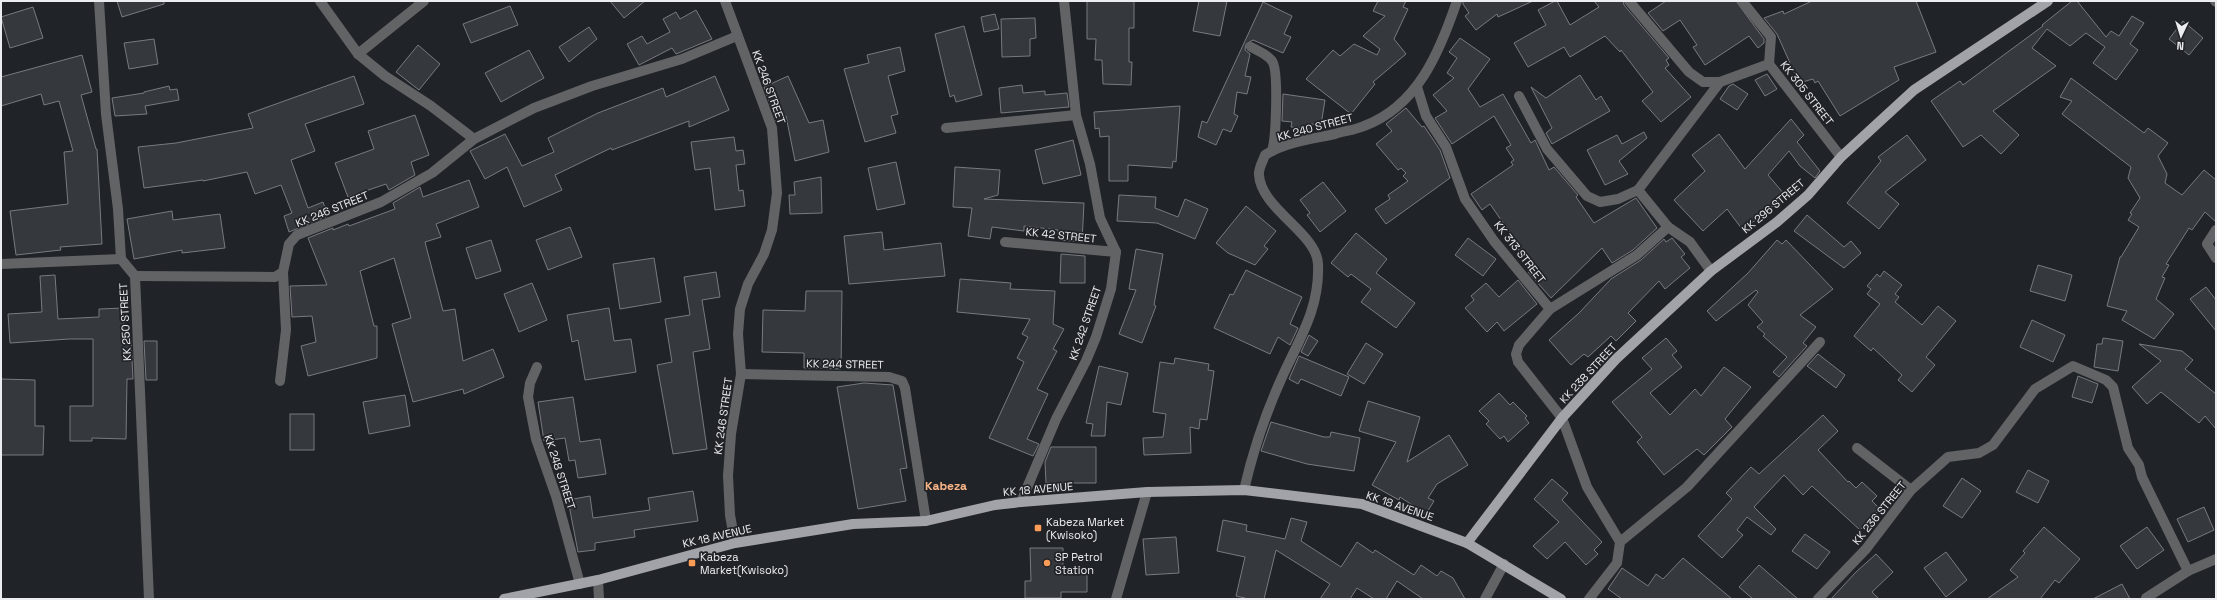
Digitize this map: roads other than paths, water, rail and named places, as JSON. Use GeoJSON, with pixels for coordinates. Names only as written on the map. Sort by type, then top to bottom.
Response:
{"type":"FeatureCollection","features":[{"type":"Feature","properties":{"kind":"main road","name":"KK 296 STREET"},"geometry":{"type":"LineString","coordinates":[[1712,271],[1777,222],[1803,200],[1842,157],[1914,90],[2048,1]]}},
{"type":"Feature","properties":{"kind":"main road","name":"KK 238 STREET"},"geometry":{"type":"LineString","coordinates":[[1562,418],[1616,359],[1712,271]]}},
{"type":"Feature","properties":{"kind":"main road"},"geometry":{"type":"LineString","coordinates":[[1468,543],[1562,418]]}},
{"type":"Feature","properties":{"kind":"main road","name":"KK 18 AVENUE"},"geometry":{"type":"LineString","coordinates":[[504,599],[598,580],[734,543],[853,524],[926,521],[1021,502],[1147,492],[1244,490],[1362,504],[1468,543],[1561,599]]}},
{"type":"Feature","properties":{"kind":"street"},"geometry":{"type":"LineString","coordinates":[[1,264],[121,259],[118,209],[106,114],[99,1]]}},
{"type":"Feature","properties":{"kind":"street"},"geometry":{"type":"LineString","coordinates":[[320,1],[358,54],[385,76],[431,106],[474,139]]}},
{"type":"Feature","properties":{"kind":"street"},"geometry":{"type":"LineString","coordinates":[[358,54],[424,1]]}},
{"type":"Feature","properties":{"kind":"street"},"geometry":{"type":"LineString","coordinates":[[725,1],[737,36]]}},
{"type":"Feature","properties":{"kind":"street"},"geometry":{"type":"LineString","coordinates":[[1064,1],[1076,115],[1090,164],[1100,218],[1116,252]]}},
{"type":"Feature","properties":{"kind":"street","name":"KK 240 STREET"},"geometry":{"type":"LineString","coordinates":[[1244,490],[1251,460],[1265,418],[1282,376],[1313,309],[1318,263],[1315,250],[1263,192],[1258,174],[1265,155],[1272,151],[1364,126],[1385,116],[1406,100],[1431,65],[1458,1]]}},
{"type":"Feature","properties":{"kind":"street"},"geometry":{"type":"LineString","coordinates":[[1629,1],[1689,72],[1703,82],[1720,82],[1769,64]]}},
{"type":"Feature","properties":{"kind":"street","name":"KK 305 STREET"},"geometry":{"type":"LineString","coordinates":[[1743,1],[1771,37],[1769,64],[1842,157]]}},
{"type":"Feature","properties":{"kind":"street","name":"KK 246 STREET"},"geometry":{"type":"LineString","coordinates":[[280,381],[286,330],[283,272],[289,244],[297,235],[381,202],[432,173],[474,139],[534,108],[592,86],[682,59],[737,36],[772,128],[778,193],[772,230],[764,254],[748,284],[740,309],[738,334],[741,374],[731,434],[728,476],[730,515],[734,543]]}},
{"type":"Feature","properties":{"kind":"street"},"geometry":{"type":"LineString","coordinates":[[1251,47],[1268,57],[1273,62],[1276,69],[1277,83],[1272,151]]}},
{"type":"Feature","properties":{"kind":"street"},"geometry":{"type":"LineString","coordinates":[[1519,96],[1547,149],[1588,196],[1600,202],[1618,199],[1638,190],[1720,82]]}},
{"type":"Feature","properties":{"kind":"street","name":"KK 313 STREET"},"geometry":{"type":"LineString","coordinates":[[1416,86],[1426,116],[1446,147],[1466,199],[1494,240],[1550,309]]}},
{"type":"Feature","properties":{"kind":"street"},"geometry":{"type":"LineString","coordinates":[[946,128],[1076,115]]}},
{"type":"Feature","properties":{"kind":"street"},"geometry":{"type":"LineString","coordinates":[[1638,190],[1668,227],[1690,242],[1712,271]]}},
{"type":"Feature","properties":{"kind":"street"},"geometry":{"type":"LineString","coordinates":[[1562,418],[1518,362],[1516,354],[1519,345],[1550,309],[1637,255],[1668,227]]}},
{"type":"Feature","properties":{"kind":"street"},"geometry":{"type":"LineString","coordinates":[[2216,230],[2207,244],[2216,258]]}},
{"type":"Feature","properties":{"kind":"street","name":"KK 42 STREET"},"geometry":{"type":"LineString","coordinates":[[1005,242],[1116,252]]}},
{"type":"Feature","properties":{"kind":"street","name":"KK 242 STREET"},"geometry":{"type":"LineString","coordinates":[[1021,502],[1056,419],[1096,337],[1111,289],[1116,252]]}},
{"type":"Feature","properties":{"kind":"street","name":"KK 250 STREET"},"geometry":{"type":"LineString","coordinates":[[121,259],[135,276],[149,599]]}},
{"type":"Feature","properties":{"kind":"street"},"geometry":{"type":"LineString","coordinates":[[135,276],[275,277],[283,272]]}},
{"type":"Feature","properties":{"kind":"street"},"geometry":{"type":"LineString","coordinates":[[1589,599],[1617,563],[1620,542],[1687,487],[1820,342]]}},
{"type":"Feature","properties":{"kind":"street","name":"KK 236 STREET"},"geometry":{"type":"LineString","coordinates":[[1818,599],[1866,549],[1911,490],[1948,457],[1979,453],[1993,445],[2035,389],[2073,366],[2106,380],[2113,387],[2128,448],[2139,465],[2142,477],[2188,571]]}},
{"type":"Feature","properties":{"kind":"street","name":"KK 248 STREET"},"geometry":{"type":"LineString","coordinates":[[537,367],[530,383],[528,397],[536,439],[556,496],[580,584]]}},
{"type":"Feature","properties":{"kind":"street","name":"KK 244 STREET"},"geometry":{"type":"LineString","coordinates":[[741,374],[889,377],[902,381],[905,388],[926,521]]}},
{"type":"Feature","properties":{"kind":"street","name":"KK 238 STREET"},"geometry":{"type":"LineString","coordinates":[[1562,418],[1587,487],[1620,542]]}},
{"type":"Feature","properties":{"kind":"street"},"geometry":{"type":"LineString","coordinates":[[1857,448],[1911,490]]}},
{"type":"Feature","properties":{"kind":"street"},"geometry":{"type":"LineString","coordinates":[[1116,599],[1147,492]]}},
{"type":"Feature","properties":{"kind":"street"},"geometry":{"type":"LineString","coordinates":[[2146,598],[2188,571],[2216,559]]}},
{"type":"Feature","properties":{"kind":"street"},"geometry":{"type":"LineString","coordinates":[[1485,599],[1504,564]]}},
{"type":"Feature","properties":{"kind":"street"},"geometry":{"type":"LineString","coordinates":[[598,580],[600,599]]}},
{"type":"Feature","properties":{"kind":"place","name":"Kabeza Market (Kwisoko)"},"geometry":{"type":"Point","coordinates":[1038,528]}},
{"type":"Feature","properties":{"kind":"place","name":"Kabeza Market(Kwisoko)"},"geometry":{"type":"Point","coordinates":[692,563]}},
{"type":"Feature","properties":{"kind":"place","name":"SP Petrol Station"},"geometry":{"type":"Point","coordinates":[1047,563]}},
{"type":"Feature","properties":{"kind":"district","name":"Kabeza"},"geometry":{"type":"Point","coordinates":[946,486]}}]}
